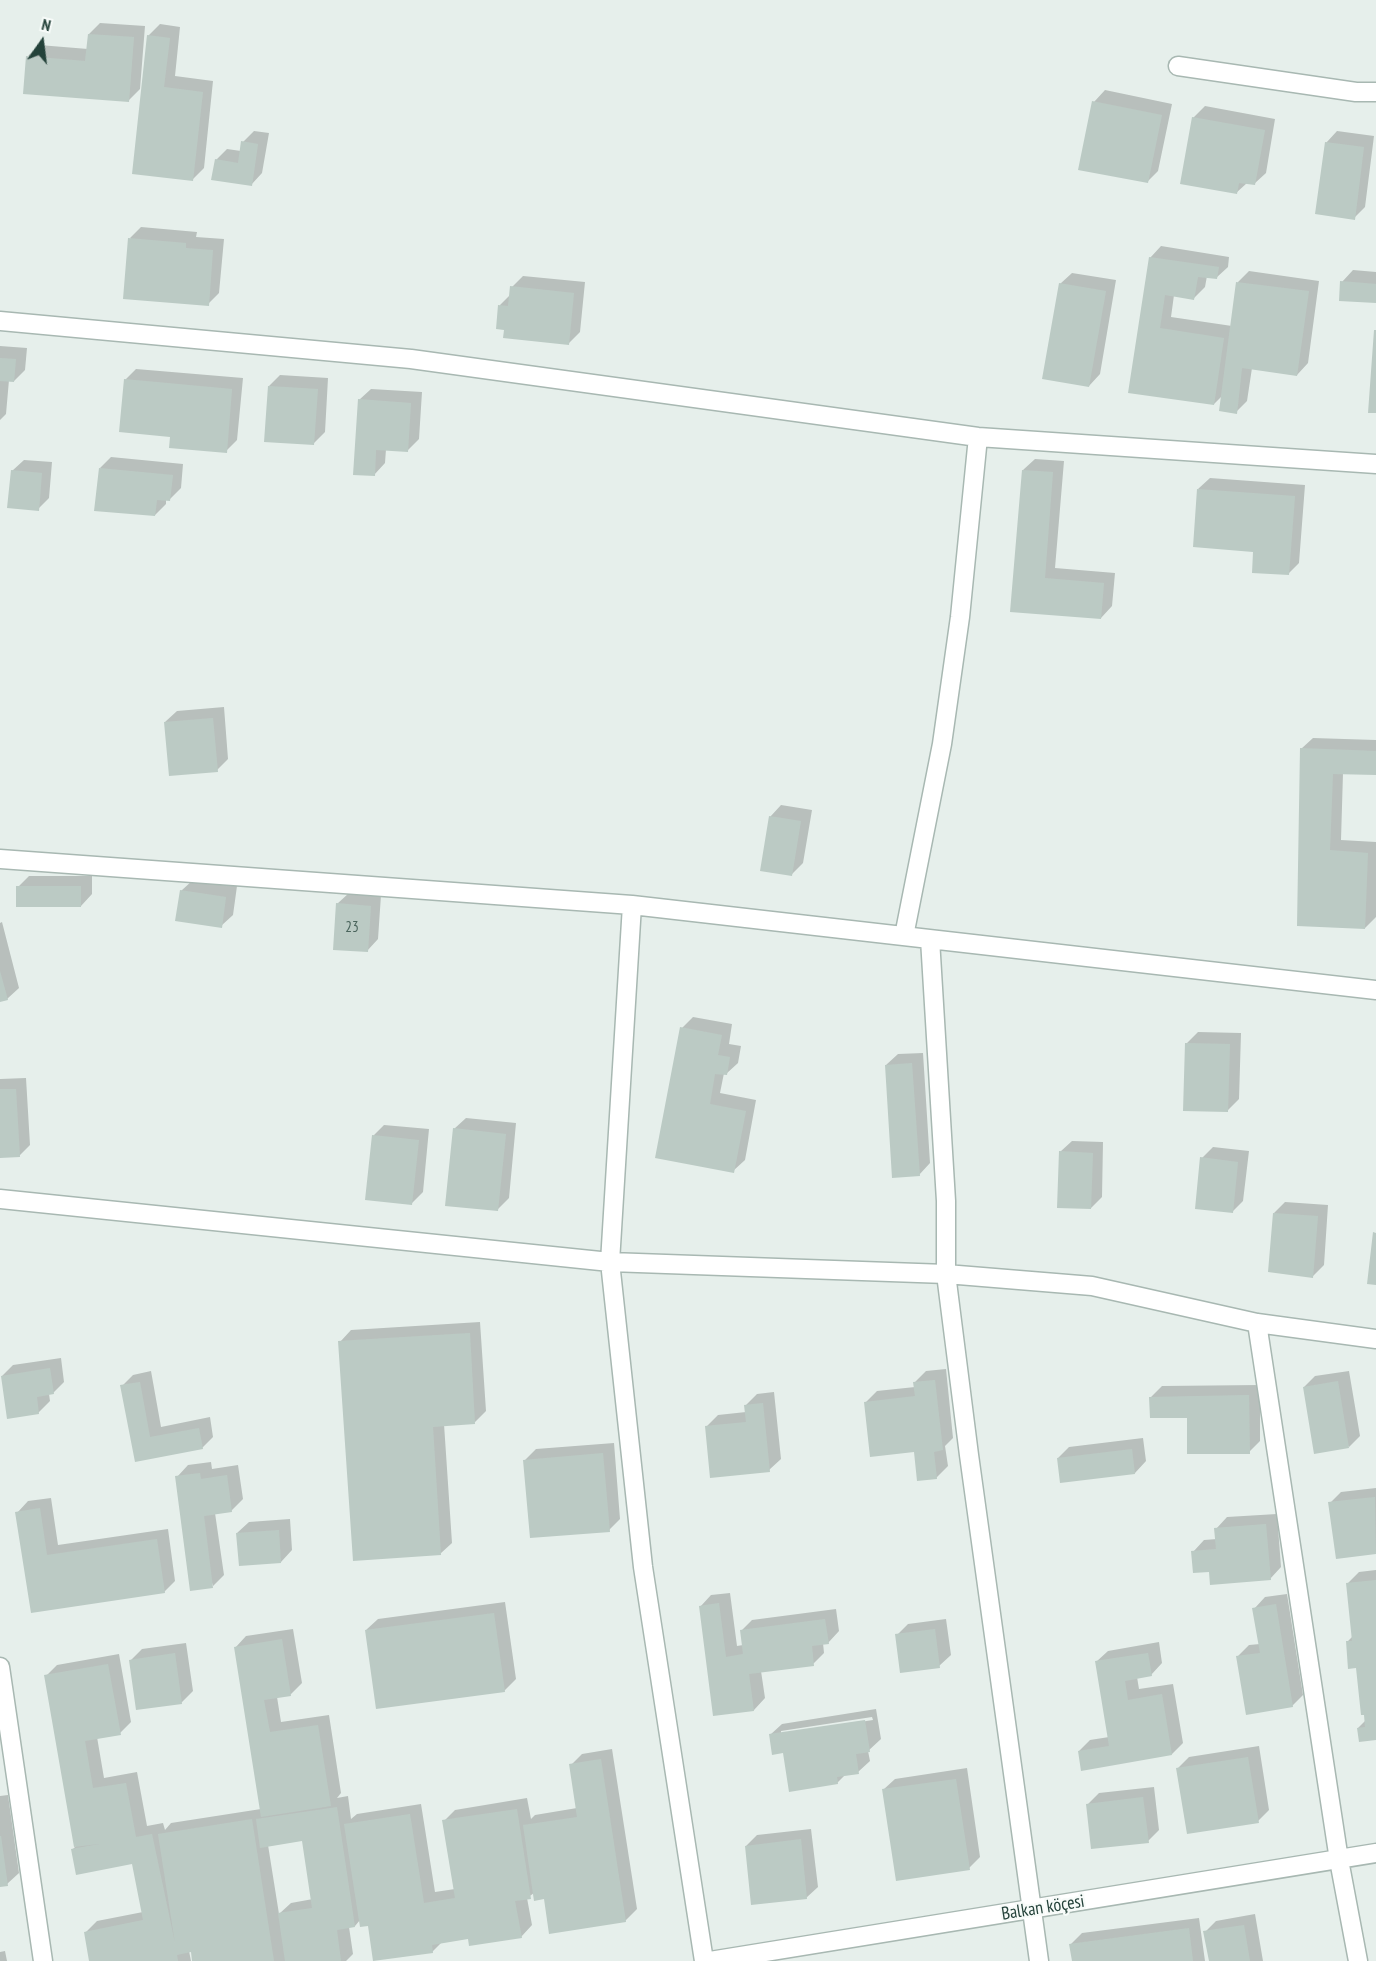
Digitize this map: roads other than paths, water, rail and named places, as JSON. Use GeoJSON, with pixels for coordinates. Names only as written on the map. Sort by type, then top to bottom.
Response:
{"type":"FeatureCollection","features":[{"type":"Feature","properties":{"kind":"street"},"geometry":{"type":"LineString","coordinates":[[1179,66],[1356,92],[1376,92]]}},
{"type":"Feature","properties":{"kind":"street"},"geometry":{"type":"LineString","coordinates":[[0,321],[411,359],[978,437],[1376,464]]}},
{"type":"Feature","properties":{"kind":"street"},"geometry":{"type":"LineString","coordinates":[[904,936],[942,744],[960,618],[978,437]]}},
{"type":"Feature","properties":{"kind":"street"},"geometry":{"type":"LineString","coordinates":[[0,859],[632,905],[1376,990]]}},
{"type":"Feature","properties":{"kind":"street"},"geometry":{"type":"LineString","coordinates":[[632,905],[610,1262],[643,1567],[705,1961]]}},
{"type":"Feature","properties":{"kind":"street"},"geometry":{"type":"LineString","coordinates":[[930,939],[946,1201],[946,1274],[1039,1961]]}},
{"type":"Feature","properties":{"kind":"street"},"geometry":{"type":"LineString","coordinates":[[0,1199],[610,1262],[946,1274],[1092,1286],[1257,1323],[1376,1340]]}},
{"type":"Feature","properties":{"kind":"street"},"geometry":{"type":"LineString","coordinates":[[1257,1323],[1339,1860],[1358,1961]]}},
{"type":"Feature","properties":{"kind":"street"},"geometry":{"type":"LineString","coordinates":[[0,1667],[43,1961]]}},
{"type":"Feature","properties":{"kind":"street","name":"Balkan köçesi"},"geometry":{"type":"LineString","coordinates":[[710,1961],[1376,1853]]}}]}
